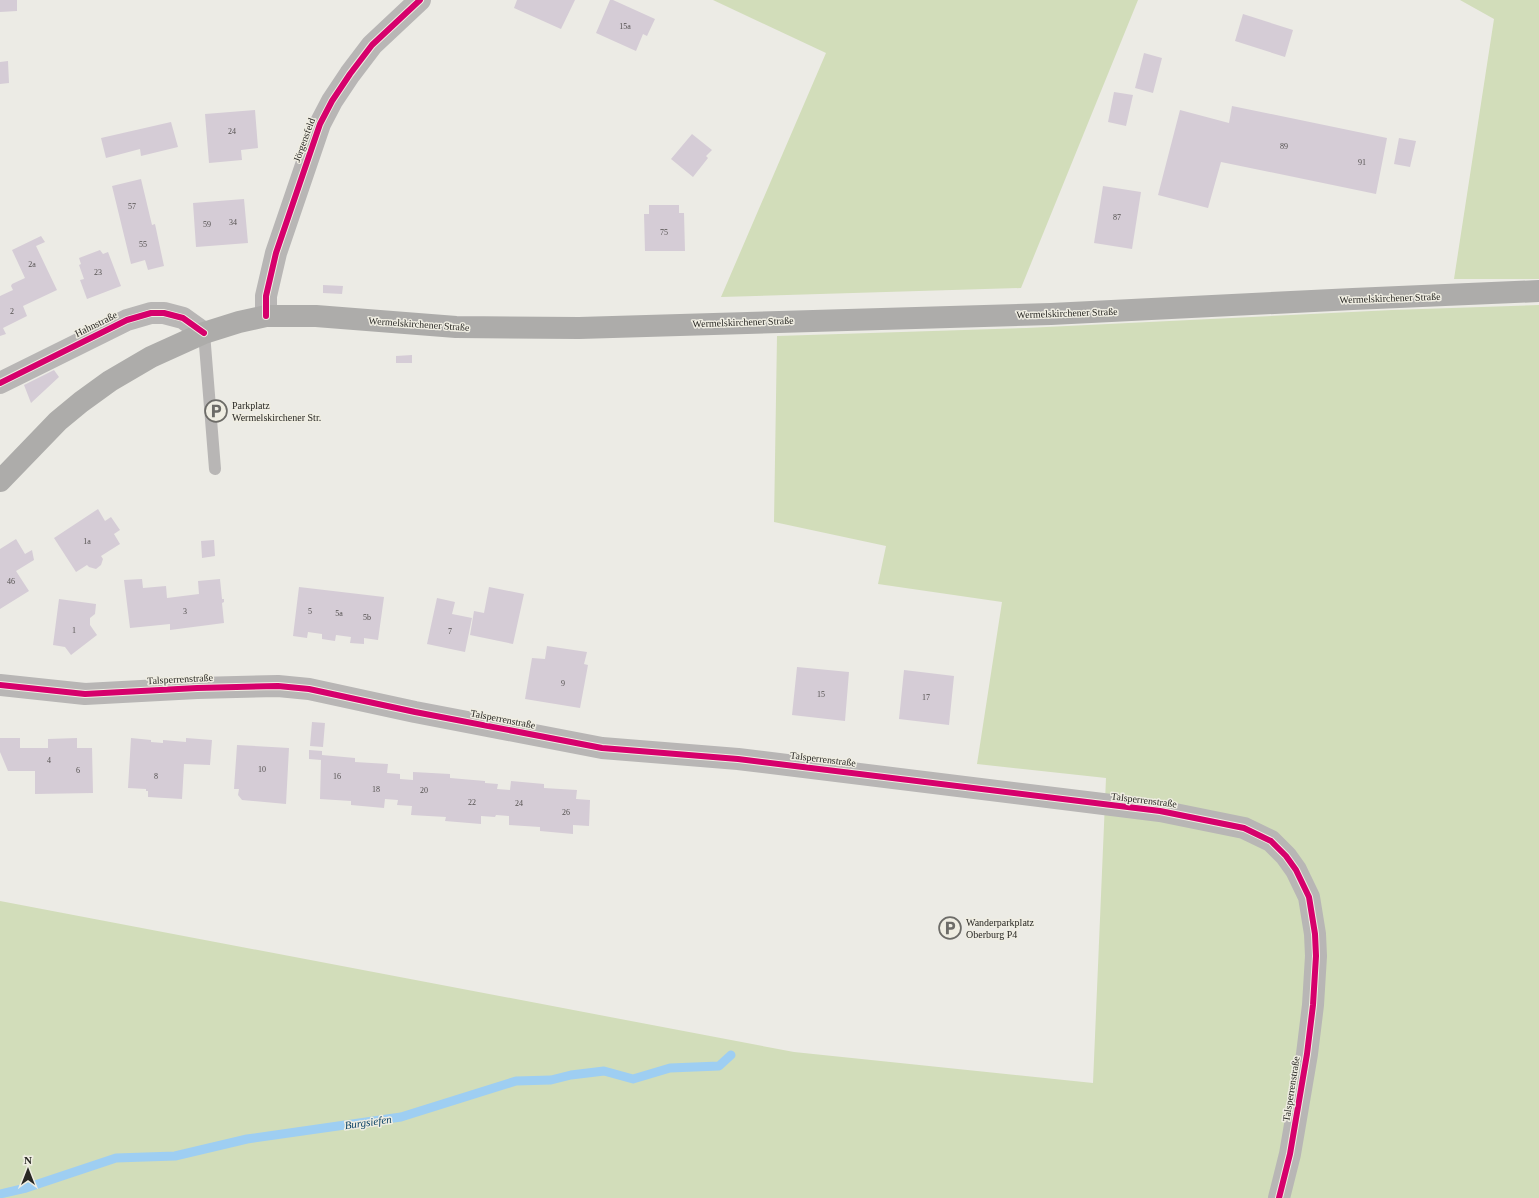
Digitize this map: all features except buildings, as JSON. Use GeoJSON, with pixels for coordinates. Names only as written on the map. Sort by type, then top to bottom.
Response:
{"type":"FeatureCollection","features":[{"type":"Feature","properties":{"kind":"main road","name":"Wermelskirchener Straße"},"geometry":{"type":"LineString","coordinates":[[0,481],[58,420],[110,381],[152,357],[204,333],[239,322],[266,316],[316,316],[456,327],[579,328],[1051,314],[1353,299],[1539,292]]}},
{"type":"Feature","properties":{"kind":"street","name":"Jörgensfeld"},"geometry":{"type":"LineString","coordinates":[[266,316],[266,296],[276,253],[320,124],[332,101],[372,45],[420,0]]}},
{"type":"Feature","properties":{"kind":"street","name":"Hahnstraße"},"geometry":{"type":"LineString","coordinates":[[0,383],[127,320],[151,313],[164,313],[183,318],[204,333]]}},
{"type":"Feature","properties":{"kind":"street","name":"Talsperrenstraße"},"geometry":{"type":"LineString","coordinates":[[0,686],[85,694],[256,686],[278,686],[310,689],[415,712],[602,748],[738,759],[1160,811],[1244,828],[1271,841],[1286,856],[1296,870],[1309,897],[1315,934],[1316,956],[1307,1054],[1290,1154],[1279,1198]]}},
{"type":"Feature","properties":{"kind":"lane"},"geometry":{"type":"LineString","coordinates":[[204,333],[215,469]]}},
{"type":"Feature","properties":{"kind":"green space"},"geometry":{"type":"Polygon","coordinates":[[[713,0],[1138,0],[1021,288],[721,297],[826,53],[713,0]]]}},
{"type":"Feature","properties":{"kind":"green space"},"geometry":{"type":"Polygon","coordinates":[[[1460,0],[1539,0],[1539,279],[1454,279],[1494,19],[1460,0]]]}},
{"type":"Feature","properties":{"kind":"green space"},"geometry":{"type":"Polygon","coordinates":[[[1539,305],[1539,1198],[0,1198],[0,901],[794,1052],[1093,1083],[1106,778],[977,764],[1002,602],[878,584],[886,546],[774,522],[777,336],[1026,328],[1392,310],[1539,305]]]}},
{"type":"Feature","properties":{"kind":"waterway","name":"Burgsiefen"},"geometry":{"type":"LineString","coordinates":[[0,1194],[26,1188],[116,1158],[175,1156],[247,1139],[401,1117],[516,1081],[551,1080],[571,1075],[604,1071],[633,1079],[670,1068],[719,1066],[731,1055]]}},
{"type":"Feature","properties":{"kind":"cycle path"},"geometry":{"type":"LineString","coordinates":[[266,316],[266,296],[276,253],[320,124],[332,101],[372,45],[420,0]]}},
{"type":"Feature","properties":{"kind":"cycle path"},"geometry":{"type":"LineString","coordinates":[[0,383],[127,320],[151,313],[164,313],[183,318],[204,333]]}},
{"type":"Feature","properties":{"kind":"cycle path"},"geometry":{"type":"LineString","coordinates":[[0,685],[85,694],[197,688],[278,686],[309,689],[415,712],[602,748],[738,759],[1160,811],[1244,828],[1271,841],[1286,856],[1296,870],[1309,897],[1315,934],[1316,956],[1313,1005],[1307,1054],[1290,1154],[1279,1198]]}},
{"type":"Feature","properties":{"kind":"place","name":"Parkplatz Wermelskirchener Str."},"geometry":{"type":"Point","coordinates":[216,411]}},
{"type":"Feature","properties":{"kind":"place","name":"Wanderparkplatz Oberburg P4"},"geometry":{"type":"Point","coordinates":[950,928]}}]}
